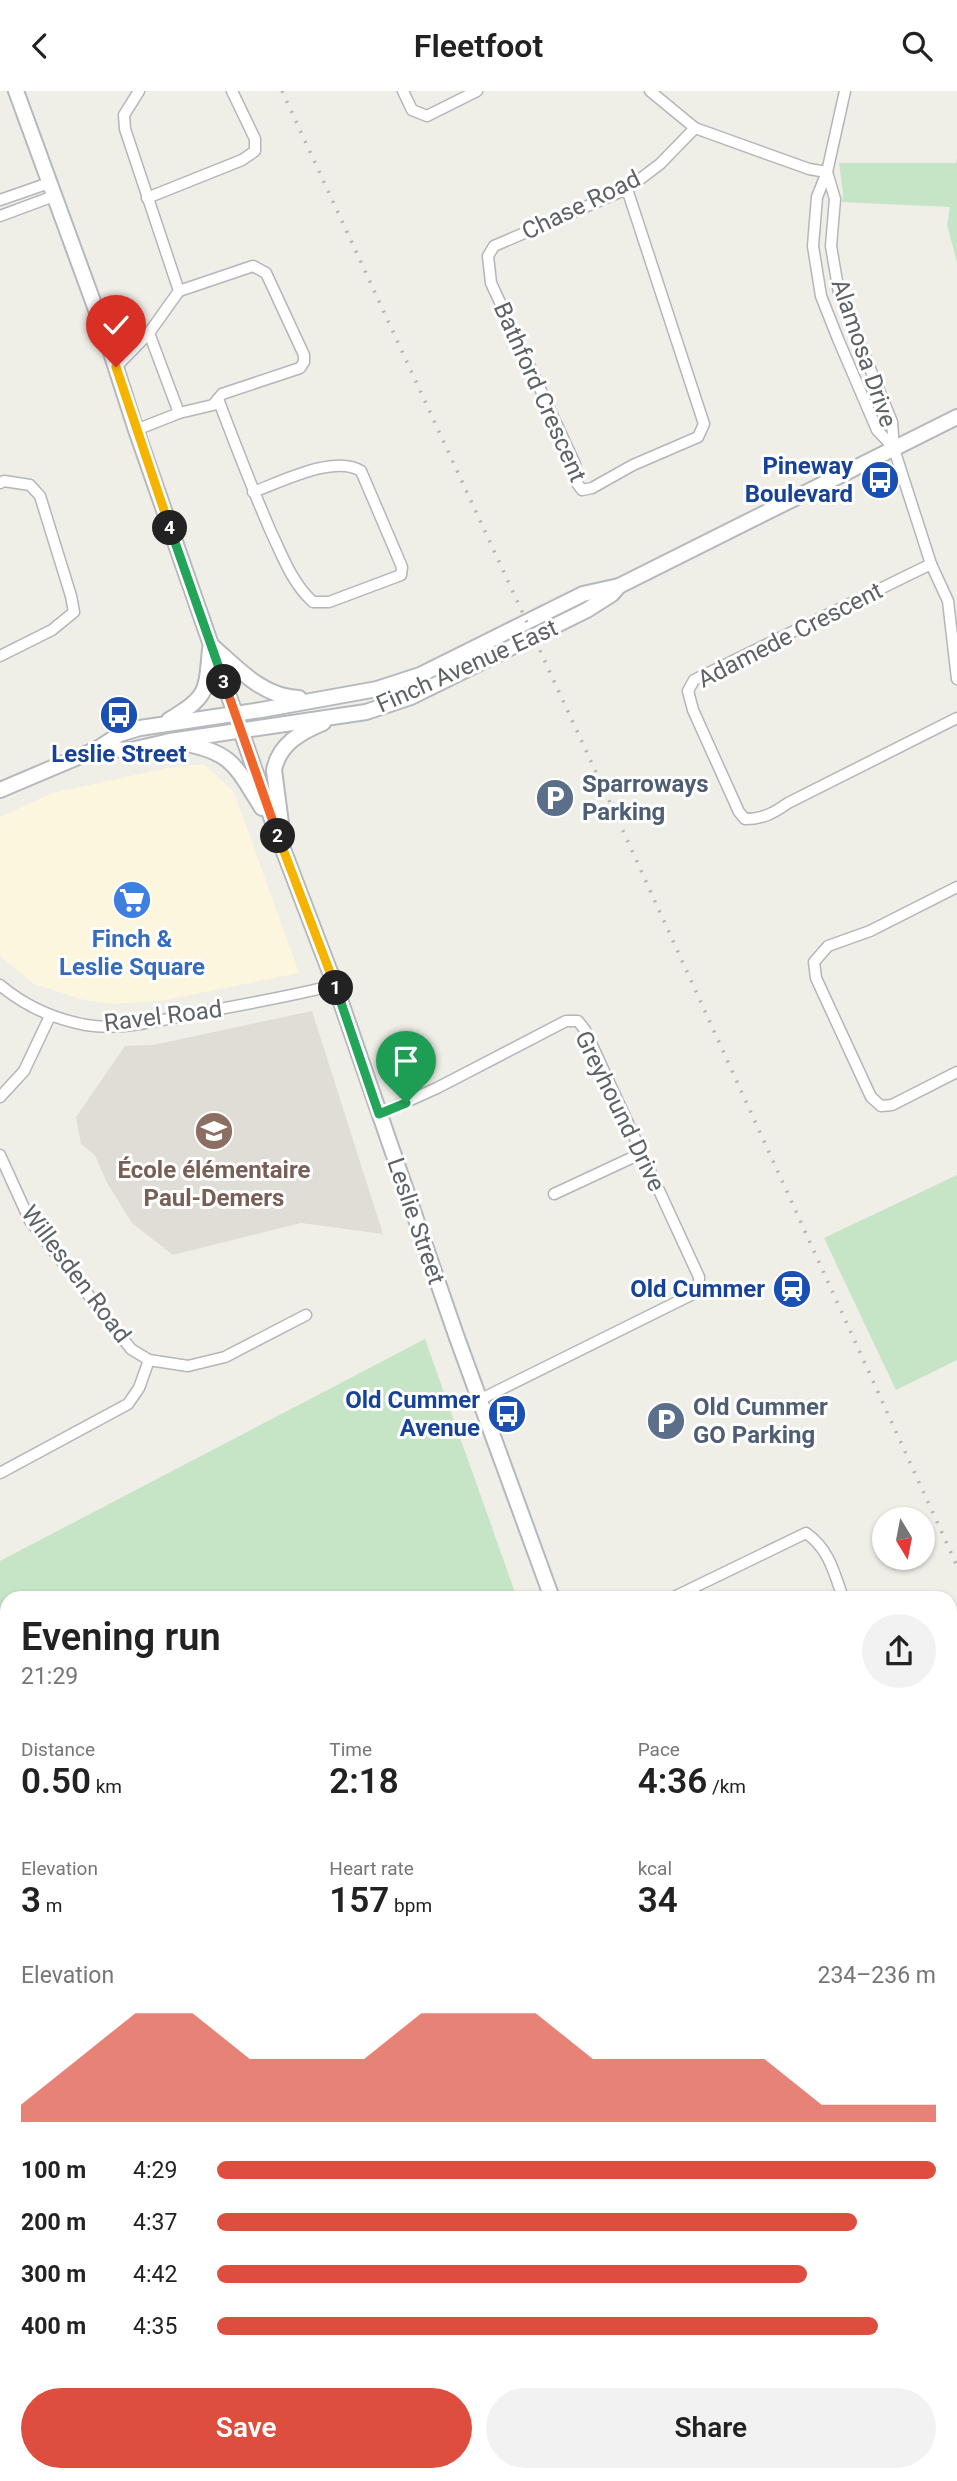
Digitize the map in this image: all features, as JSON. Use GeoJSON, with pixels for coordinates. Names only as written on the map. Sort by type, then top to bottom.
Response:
{"type":"FeatureCollection","features":[{"type":"Feature","properties":{"kind":"main road","name":"Leslie Street"},"geometry":{"type":"LineString","coordinates":[[16,91],[116,367],[276,831],[335,985],[479,1400],[549,1591]]}},
{"type":"Feature","properties":{"kind":"main road","name":"Finch Avenue East"},"geometry":{"type":"LineString","coordinates":[[0,790],[97,749],[120,734],[164,723],[329,699],[377,689],[420,675],[583,594],[619,586],[957,417]]}},
{"type":"Feature","properties":{"kind":"main road","name":"Finch Avenue East"},"geometry":{"type":"LineString","coordinates":[[97,749],[131,750],[170,741],[366,712],[411,697],[587,610],[612,594],[619,586]]}},
{"type":"Feature","properties":{"kind":"main road"},"geometry":{"type":"LineString","coordinates":[[210,645],[269,693],[291,698],[329,699]]}},
{"type":"Feature","properties":{"kind":"main road"},"geometry":{"type":"LineString","coordinates":[[164,723],[195,704],[205,691],[210,645]]}},
{"type":"Feature","properties":{"kind":"main road"},"geometry":{"type":"LineString","coordinates":[[285,853],[274,770],[276,760],[281,750],[295,738],[344,715]]}},
{"type":"Feature","properties":{"kind":"main road"},"geometry":{"type":"LineString","coordinates":[[170,741],[206,748],[223,755],[240,773],[276,831]]}},
{"type":"Feature","properties":{"kind":"street"},"geometry":{"type":"LineString","coordinates":[[139,91],[124,115],[125,129],[179,291]]}},
{"type":"Feature","properties":{"kind":"street"},"geometry":{"type":"LineString","coordinates":[[147,198],[242,160],[255,151],[255,139],[232,91]]}},
{"type":"Feature","properties":{"kind":"street"},"geometry":{"type":"LineString","coordinates":[[403,91],[412,110],[428,116],[477,91]]}},
{"type":"Feature","properties":{"kind":"street"},"geometry":{"type":"LineString","coordinates":[[650,91],[695,128],[809,169],[827,172]]}},
{"type":"Feature","properties":{"kind":"street","name":"Alamosa Drive"},"geometry":{"type":"LineString","coordinates":[[845,91],[827,172],[817,197],[813,246],[821,296],[877,430],[894,449]]}},
{"type":"Feature","properties":{"kind":"street","name":"Chase Road"},"geometry":{"type":"LineString","coordinates":[[494,246],[627,189],[660,164],[695,128]]}},
{"type":"Feature","properties":{"kind":"street","name":"Alamosa Drive"},"geometry":{"type":"LineString","coordinates":[[827,172],[835,199],[831,247],[839,293],[892,422],[894,449]]}},
{"type":"Feature","properties":{"kind":"street","name":"Bathford Crescent"},"geometry":{"type":"LineString","coordinates":[[494,246],[488,256],[491,283],[575,464],[576,484],[582,490],[592,488],[633,465],[698,437],[704,424],[627,189]]}},
{"type":"Feature","properties":{"kind":"street"},"geometry":{"type":"LineString","coordinates":[[0,200],[52,190]]}},
{"type":"Feature","properties":{"kind":"street"},"geometry":{"type":"LineString","coordinates":[[0,216],[52,190]]}},
{"type":"Feature","properties":{"kind":"street"},"geometry":{"type":"LineString","coordinates":[[116,367],[149,333],[179,291],[253,266],[266,273],[304,355],[300,368],[222,394],[213,405],[178,413],[136,431]]}},
{"type":"Feature","properties":{"kind":"street"},"geometry":{"type":"LineString","coordinates":[[149,333],[178,413]]}},
{"type":"Feature","properties":{"kind":"street"},"geometry":{"type":"LineString","coordinates":[[218,399],[253,492],[293,580],[313,602],[330,602],[401,575],[402,567],[361,471],[353,466],[326,466],[253,492]]}},
{"type":"Feature","properties":{"kind":"street"},"geometry":{"type":"LineString","coordinates":[[894,449],[931,563],[948,601],[957,680]]}},
{"type":"Feature","properties":{"kind":"street"},"geometry":{"type":"LineString","coordinates":[[0,483],[4,481],[30,485],[40,496],[74,612],[52,630],[0,656]]}},
{"type":"Feature","properties":{"kind":"street","name":"Adamede Crescent"},"geometry":{"type":"LineString","coordinates":[[931,563],[694,680],[688,691],[705,736],[739,812],[745,819],[758,819],[772,814],[788,803],[957,718]]}},
{"type":"Feature","properties":{"kind":"street"},"geometry":{"type":"LineString","coordinates":[[957,887],[870,931],[828,946],[814,962],[816,978],[827,1002],[872,1097],[881,1106],[892,1105],[957,1072]]}},
{"type":"Feature","properties":{"kind":"street","name":"Ravel Road"},"geometry":{"type":"LineString","coordinates":[[0,985],[50,1016],[89,1025],[138,1024],[279,999],[335,985]]}},
{"type":"Feature","properties":{"kind":"street"},"geometry":{"type":"LineString","coordinates":[[0,1097],[23,1071],[50,1016]]}},
{"type":"Feature","properties":{"kind":"street","name":"Greyhound Drive"},"geometry":{"type":"LineString","coordinates":[[379,1114],[437,1088],[566,1021],[578,1021],[585,1030],[699,1277],[699,1287],[692,1294],[479,1400]]}},
{"type":"Feature","properties":{"kind":"street"},"geometry":{"type":"LineString","coordinates":[[554,1194],[642,1153]]}},
{"type":"Feature","properties":{"kind":"street","name":"Willesden Road"},"geometry":{"type":"LineString","coordinates":[[0,1155],[30,1221],[131,1349],[149,1360],[139,1388],[128,1404],[0,1473]]}},
{"type":"Feature","properties":{"kind":"street"},"geometry":{"type":"LineString","coordinates":[[149,1360],[188,1366],[225,1357],[306,1315]]}},
{"type":"Feature","properties":{"kind":"street"},"geometry":{"type":"LineString","coordinates":[[688,1591],[806,1533],[819,1542],[832,1566],[841,1591]]}},
{"type":"Feature","properties":{"kind":"shaded area"},"geometry":{"type":"Polygon","coordinates":[[[204,764],[234,792],[299,973],[160,1001],[111,1004],[84,1000],[34,984],[0,956],[0,817],[52,793],[167,768],[204,764]]]}},
{"type":"Feature","properties":{"kind":"shaded area","name":"École élémentaire Paul-Demers"},"geometry":{"type":"Polygon","coordinates":[[[312,1011],[383,1234],[301,1223],[173,1255],[132,1223],[106,1181],[95,1155],[81,1144],[76,1117],[125,1046],[153,1045],[312,1011]]]}},
{"type":"Feature","properties":{"kind":"green space"},"geometry":{"type":"Polygon","coordinates":[[[957,158],[957,262],[947,225],[950,207],[842,202],[839,163],[956,163],[957,158]]]}},
{"type":"Feature","properties":{"kind":"green space"},"geometry":{"type":"Polygon","coordinates":[[[957,1175],[957,1360],[896,1390],[824,1238],[957,1175]]]}},
{"type":"Feature","properties":{"kind":"green space"},"geometry":{"type":"Polygon","coordinates":[[[425,1339],[515,1591],[0,1591],[0,1561],[425,1339]]]}},
{"type":"Feature","properties":{"kind":"railway"},"geometry":{"type":"LineString","coordinates":[[282,91],[619,822],[957,1566]]}},
{"type":"Feature","properties":{"kind":"place","name":"Pineway Boulevard"},"geometry":{"type":"Point","coordinates":[880,480]}},
{"type":"Feature","properties":{"kind":"place","name":"Leslie Street"},"geometry":{"type":"Point","coordinates":[119,715]}},
{"type":"Feature","properties":{"kind":"place","name":"Sparroways Parking"},"geometry":{"type":"Point","coordinates":[555,798]}},
{"type":"Feature","properties":{"kind":"place","name":"Finch & Leslie Square"},"geometry":{"type":"Point","coordinates":[132,900]}},
{"type":"Feature","properties":{"kind":"place","name":"École élémentaire Paul-Demers"},"geometry":{"type":"Point","coordinates":[214,1131]}},
{"type":"Feature","properties":{"kind":"place","name":"Old Cummer"},"geometry":{"type":"Point","coordinates":[792,1289]}},
{"type":"Feature","properties":{"kind":"place","name":"Old Cummer Avenue"},"geometry":{"type":"Point","coordinates":[507,1414]}},
{"type":"Feature","properties":{"kind":"place","name":"Old Cummer GO Parking"},"geometry":{"type":"Point","coordinates":[666,1421]}},
{"type":"Feature","properties":{"kind":"route"},"geometry":{"type":"LineString","coordinates":[[116,367],[210,645],[276,831],[335,985],[379,1114],[406,1103]]}}]}
